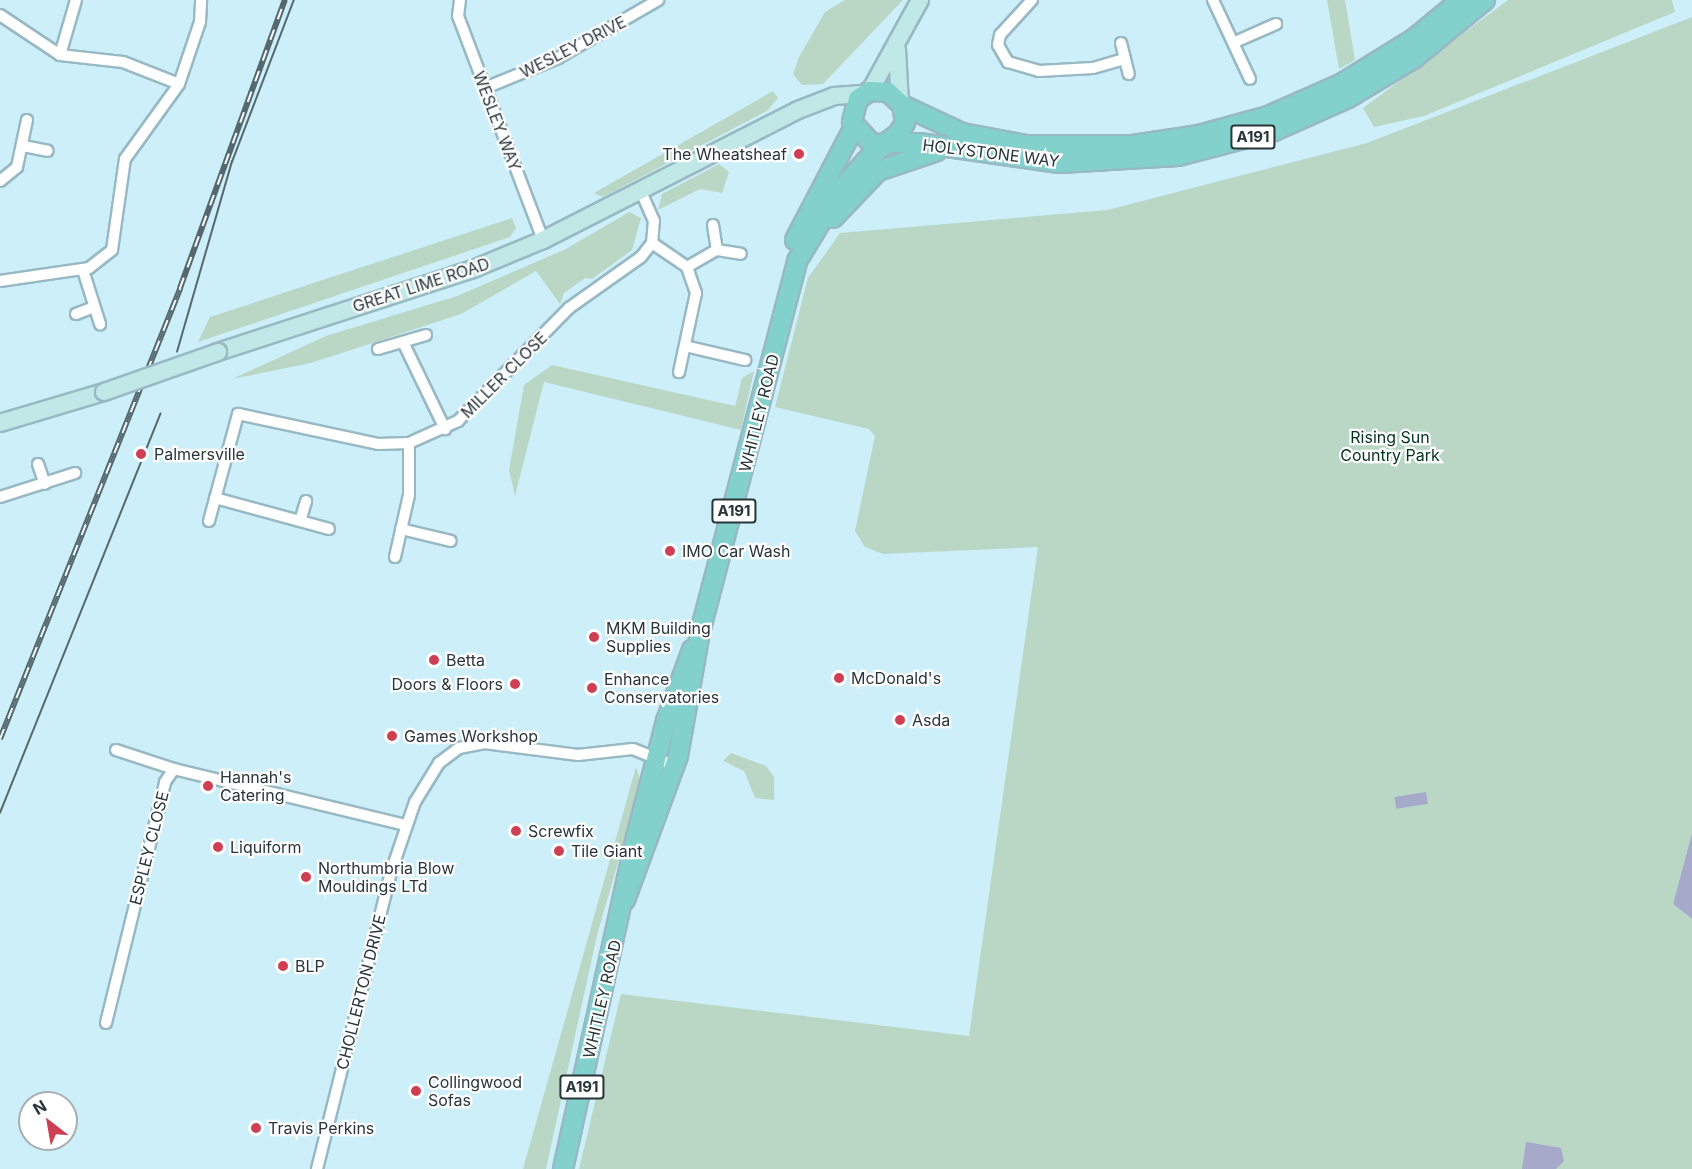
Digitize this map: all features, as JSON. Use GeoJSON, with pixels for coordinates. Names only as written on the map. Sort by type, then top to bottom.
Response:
{"type":"FeatureCollection","features":[{"type":"Feature","properties":{"kind":"main road"},"geometry":{"type":"LineString","coordinates":[[866,93],[897,48],[920,0]]}},
{"type":"Feature","properties":{"kind":"main road","name":"HOLYSTONE WAY"},"geometry":{"type":"LineString","coordinates":[[901,103],[962,133],[1027,145],[1133,145],[1199,135],[1268,116],[1341,84],[1415,38],[1461,0]]}},
{"type":"Feature","properties":{"kind":"main road","name":"HOLYSTONE WAY"},"geometry":{"type":"LineString","coordinates":[[886,144],[1099,163],[1178,156],[1246,140],[1326,110],[1372,85],[1485,0]]}},
{"type":"Feature","properties":{"kind":"main road"},"geometry":{"type":"LineString","coordinates":[[897,48],[901,103]]}},
{"type":"Feature","properties":{"kind":"main road","name":"A191"},"geometry":{"type":"LineString","coordinates":[[888,92],[901,103],[902,129],[886,144],[868,142],[853,125],[866,93],[888,92]]}},
{"type":"Feature","properties":{"kind":"main road","name":"GREAT LIME ROAD"},"geometry":{"type":"LineString","coordinates":[[0,423],[104,392],[218,352],[473,269],[543,240],[824,100],[866,93]]}},
{"type":"Feature","properties":{"kind":"main road"},"geometry":{"type":"LineString","coordinates":[[824,100],[838,106],[853,125]]}},
{"type":"Feature","properties":{"kind":"main road","name":"WHITLEY ROAD"},"geometry":{"type":"LineString","coordinates":[[563,1169],[632,863],[669,760],[786,297],[798,231],[853,125]]}},
{"type":"Feature","properties":{"kind":"main road","name":"WHITLEY ROAD"},"geometry":{"type":"LineString","coordinates":[[786,297],[818,219],[886,144]]}},
{"type":"Feature","properties":{"kind":"main road"},"geometry":{"type":"LineString","coordinates":[[786,297],[823,231],[861,185],[902,159],[951,149]]}},
{"type":"Feature","properties":{"kind":"main road","name":"WHITLEY ROAD"},"geometry":{"type":"LineString","coordinates":[[625,900],[669,760],[700,632]]}},
{"type":"Feature","properties":{"kind":"street"},"geometry":{"type":"LineString","coordinates":[[60,55],[76,0]]}},
{"type":"Feature","properties":{"kind":"street"},"geometry":{"type":"LineString","coordinates":[[0,281],[83,270],[112,250],[125,159],[179,84],[198,30],[201,0]]}},
{"type":"Feature","properties":{"kind":"street","name":"WESLEY WAY"},"geometry":{"type":"LineString","coordinates":[[460,0],[458,16],[543,240]]}},
{"type":"Feature","properties":{"kind":"street","name":"WESLEY DRIVE"},"geometry":{"type":"LineString","coordinates":[[485,88],[558,58],[658,0]]}},
{"type":"Feature","properties":{"kind":"street"},"geometry":{"type":"LineString","coordinates":[[1032,0],[1000,35],[998,45],[1008,62],[1039,71],[1093,68],[1125,59]]}},
{"type":"Feature","properties":{"kind":"street"},"geometry":{"type":"LineString","coordinates":[[1213,0],[1235,42],[1250,79]]}},
{"type":"Feature","properties":{"kind":"street"},"geometry":{"type":"LineString","coordinates":[[0,15],[60,55],[123,62],[179,84]]}},
{"type":"Feature","properties":{"kind":"street"},"geometry":{"type":"LineString","coordinates":[[1235,42],[1276,24]]}},
{"type":"Feature","properties":{"kind":"street"},"geometry":{"type":"LineString","coordinates":[[1121,43],[1129,74]]}},
{"type":"Feature","properties":{"kind":"street"},"geometry":{"type":"LineString","coordinates":[[0,181],[17,167],[27,120]]}},
{"type":"Feature","properties":{"kind":"street"},"geometry":{"type":"LineString","coordinates":[[23,146],[48,151]]}},
{"type":"Feature","properties":{"kind":"street"},"geometry":{"type":"LineString","coordinates":[[640,192],[654,221],[652,243],[687,267],[696,308],[678,372]]}},
{"type":"Feature","properties":{"kind":"street"},"geometry":{"type":"LineString","coordinates":[[713,225],[717,250]]}},
{"type":"Feature","properties":{"kind":"street","name":"MILLER CLOSE"},"geometry":{"type":"LineString","coordinates":[[208,521],[238,414],[341,438],[409,443],[445,429],[483,400],[568,308],[629,269],[652,243]]}},
{"type":"Feature","properties":{"kind":"street"},"geometry":{"type":"LineString","coordinates":[[687,267],[717,250],[741,254]]}},
{"type":"Feature","properties":{"kind":"street"},"geometry":{"type":"LineString","coordinates":[[83,270],[100,324]]}},
{"type":"Feature","properties":{"kind":"street"},"geometry":{"type":"LineString","coordinates":[[76,314],[94,307]]}},
{"type":"Feature","properties":{"kind":"street"},"geometry":{"type":"LineString","coordinates":[[378,349],[426,335]]}},
{"type":"Feature","properties":{"kind":"street"},"geometry":{"type":"LineString","coordinates":[[403,342],[445,429]]}},
{"type":"Feature","properties":{"kind":"street"},"geometry":{"type":"LineString","coordinates":[[686,346],[745,360]]}},
{"type":"Feature","properties":{"kind":"street"},"geometry":{"type":"LineString","coordinates":[[395,557],[409,495],[409,443]]}},
{"type":"Feature","properties":{"kind":"street"},"geometry":{"type":"LineString","coordinates":[[38,464],[45,484]]}},
{"type":"Feature","properties":{"kind":"street"},"geometry":{"type":"LineString","coordinates":[[0,497],[75,473]]}},
{"type":"Feature","properties":{"kind":"street"},"geometry":{"type":"LineString","coordinates":[[215,498],[329,529]]}},
{"type":"Feature","properties":{"kind":"street"},"geometry":{"type":"LineString","coordinates":[[300,521],[306,501]]}},
{"type":"Feature","properties":{"kind":"street"},"geometry":{"type":"LineString","coordinates":[[401,529],[451,542]]}},
{"type":"Feature","properties":{"kind":"street","name":"CHOLLERTON DRIVE"},"geometry":{"type":"LineString","coordinates":[[317,1169],[406,825],[439,762],[469,744],[588,755],[627,748],[669,760]]}},
{"type":"Feature","properties":{"kind":"street"},"geometry":{"type":"LineString","coordinates":[[116,750],[174,769]]}},
{"type":"Feature","properties":{"kind":"street","name":"ESPLEY CLOSE"},"geometry":{"type":"LineString","coordinates":[[106,1023],[165,782],[174,769],[406,825]]}},
{"type":"Feature","properties":{"kind":"green space"},"geometry":{"type":"Polygon","coordinates":[[[845,0],[903,0],[823,84],[802,85],[793,74],[799,57],[825,12],[845,0]]]}},
{"type":"Feature","properties":{"kind":"green space"},"geometry":{"type":"Polygon","coordinates":[[[1327,0],[1345,0],[1355,60],[1339,69],[1327,0]]]}},
{"type":"Feature","properties":{"kind":"green space"},"geometry":{"type":"Polygon","coordinates":[[[1508,0],[1672,0],[1675,12],[1424,116],[1374,127],[1363,108],[1508,0]]]}},
{"type":"Feature","properties":{"kind":"green space","name":"Rising Sun Country Park"},"geometry":{"type":"Polygon","coordinates":[[[1692,17],[1692,833],[1673,904],[1692,919],[1692,1169],[579,1169],[621,994],[969,1036],[1038,547],[883,554],[865,547],[855,531],[875,436],[869,429],[775,407],[808,278],[840,233],[1107,210],[1367,143],[1692,17]]]}},
{"type":"Feature","properties":{"kind":"green space"},"geometry":{"type":"Polygon","coordinates":[[[773,91],[778,98],[767,111],[603,197],[594,193],[773,91]]]}},
{"type":"Feature","properties":{"kind":"green space"},"geometry":{"type":"Polygon","coordinates":[[[719,164],[729,172],[722,193],[700,189],[658,210],[662,194],[719,164]]]}},
{"type":"Feature","properties":{"kind":"green space"},"geometry":{"type":"Polygon","coordinates":[[[629,212],[641,218],[632,250],[592,279],[585,278],[564,293],[560,304],[536,271],[461,314],[311,363],[232,379],[326,336],[457,296],[566,249],[629,212]]]}},
{"type":"Feature","properties":{"kind":"green space"},"geometry":{"type":"Polygon","coordinates":[[[512,218],[516,228],[510,237],[198,342],[210,317],[512,218]]]}},
{"type":"Feature","properties":{"kind":"green space"},"geometry":{"type":"Polygon","coordinates":[[[552,365],[735,406],[742,378],[754,371],[741,430],[544,382],[515,496],[509,470],[524,385],[552,365]]]}},
{"type":"Feature","properties":{"kind":"green space"},"geometry":{"type":"Polygon","coordinates":[[[731,753],[766,766],[774,777],[774,800],[755,798],[744,771],[723,761],[731,753]]]}},
{"type":"Feature","properties":{"kind":"green space"},"geometry":{"type":"Polygon","coordinates":[[[636,767],[641,783],[597,935],[546,1169],[523,1169],[636,767]]]}},
{"type":"Feature","properties":{"kind":"water"},"geometry":{"type":"Polygon","coordinates":[[[1426,792],[1428,804],[1396,809],[1394,797],[1426,792]]]}},
{"type":"Feature","properties":{"kind":"water"},"geometry":{"type":"Polygon","coordinates":[[[1692,833],[1692,919],[1673,904],[1692,833]]]}},
{"type":"Feature","properties":{"kind":"water"},"geometry":{"type":"Polygon","coordinates":[[[1526,1142],[1561,1148],[1564,1161],[1556,1169],[1522,1169],[1526,1142]]]}},
{"type":"Feature","properties":{"kind":"tram line"},"geometry":{"type":"LineString","coordinates":[[177,352],[232,162],[294,0]]}},
{"type":"Feature","properties":{"kind":"tram line"},"geometry":{"type":"LineString","coordinates":[[0,813],[160,414]]}},
{"type":"Feature","properties":{"kind":"railway"},"geometry":{"type":"LineString","coordinates":[[0,739],[180,288],[285,0]]}},
{"type":"Feature","properties":{"kind":"place","name":"The Wheatsheaf"},"geometry":{"type":"Point","coordinates":[799,154]}},
{"type":"Feature","properties":{"kind":"place","name":"Palmersville"},"geometry":{"type":"Point","coordinates":[141,454]}},
{"type":"Feature","properties":{"kind":"place","name":"IMO Car Wash"},"geometry":{"type":"Point","coordinates":[670,551]}},
{"type":"Feature","properties":{"kind":"place","name":"MKM Building Supplies"},"geometry":{"type":"Point","coordinates":[594,637]}},
{"type":"Feature","properties":{"kind":"place","name":"Betta"},"geometry":{"type":"Point","coordinates":[434,660]}},
{"type":"Feature","properties":{"kind":"place","name":"McDonald's"},"geometry":{"type":"Point","coordinates":[839,678]}},
{"type":"Feature","properties":{"kind":"place","name":"Doors & Floors"},"geometry":{"type":"Point","coordinates":[515,684]}},
{"type":"Feature","properties":{"kind":"place","name":"Enhance Conservatories"},"geometry":{"type":"Point","coordinates":[592,688]}},
{"type":"Feature","properties":{"kind":"place","name":"Asda"},"geometry":{"type":"Point","coordinates":[900,720]}},
{"type":"Feature","properties":{"kind":"place","name":"Games Workshop"},"geometry":{"type":"Point","coordinates":[392,736]}},
{"type":"Feature","properties":{"kind":"place","name":"Hannah's Catering"},"geometry":{"type":"Point","coordinates":[208,786]}},
{"type":"Feature","properties":{"kind":"place","name":"Screwfix"},"geometry":{"type":"Point","coordinates":[516,831]}},
{"type":"Feature","properties":{"kind":"place","name":"Liquiform"},"geometry":{"type":"Point","coordinates":[218,847]}},
{"type":"Feature","properties":{"kind":"place","name":"Tile Giant"},"geometry":{"type":"Point","coordinates":[559,851]}},
{"type":"Feature","properties":{"kind":"place","name":"Northumbria Blow Mouldings LTd"},"geometry":{"type":"Point","coordinates":[306,877]}},
{"type":"Feature","properties":{"kind":"place","name":"BLP"},"geometry":{"type":"Point","coordinates":[283,966]}},
{"type":"Feature","properties":{"kind":"place","name":"Collingwood Sofas"},"geometry":{"type":"Point","coordinates":[416,1091]}},
{"type":"Feature","properties":{"kind":"place","name":"Travis Perkins"},"geometry":{"type":"Point","coordinates":[256,1128]}}]}
